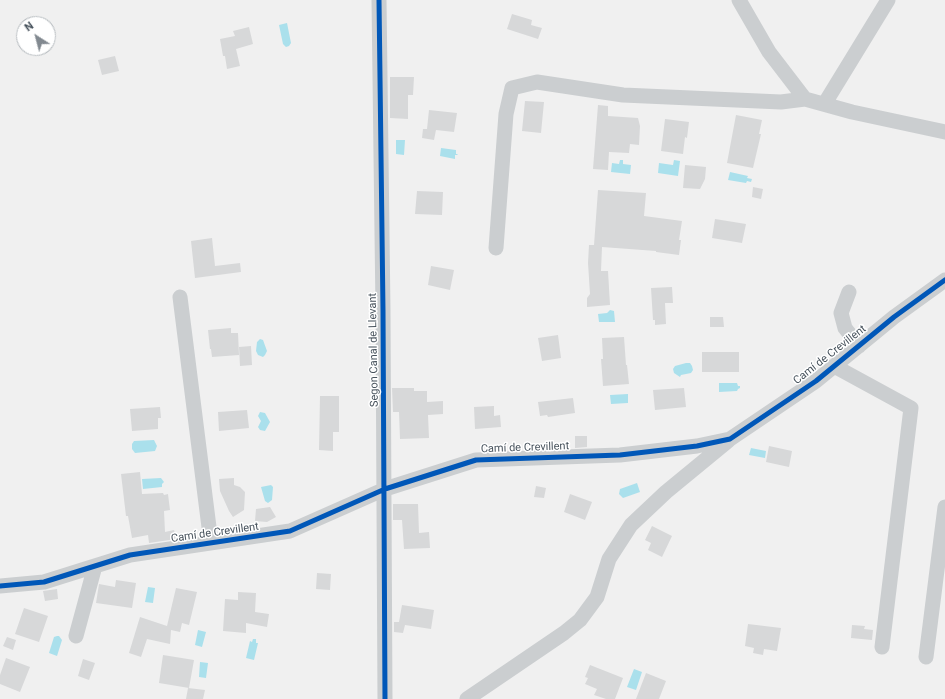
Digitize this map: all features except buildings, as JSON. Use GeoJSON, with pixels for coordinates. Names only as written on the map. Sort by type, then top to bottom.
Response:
{"type":"FeatureCollection","features":[{"type":"Feature","properties":{"kind":"street","name":"Segon Canal de Llevant"},"geometry":{"type":"LineString","coordinates":[[379,0],[385,489],[385,699]]}},
{"type":"Feature","properties":{"kind":"street"},"geometry":{"type":"LineString","coordinates":[[739,0],[769,52],[805,98]]}},
{"type":"Feature","properties":{"kind":"street"},"geometry":{"type":"LineString","coordinates":[[825,104],[888,0]]}},
{"type":"Feature","properties":{"kind":"street"},"geometry":{"type":"LineString","coordinates":[[496,248],[506,114],[512,88],[537,82],[623,95],[781,102],[805,98],[852,112],[944,129]]}},
{"type":"Feature","properties":{"kind":"street","name":"Camí de Crevillent"},"geometry":{"type":"LineString","coordinates":[[0,586],[44,582],[130,555],[290,532],[385,489],[476,460],[620,455],[697,446],[730,439],[816,380],[894,317],[945,280]]}},
{"type":"Feature","properties":{"kind":"street"},"geometry":{"type":"LineString","coordinates":[[849,292],[841,314],[845,328],[859,346]]}},
{"type":"Feature","properties":{"kind":"street"},"geometry":{"type":"LineString","coordinates":[[180,297],[211,543]]}},
{"type":"Feature","properties":{"kind":"street"},"geometry":{"type":"LineString","coordinates":[[834,366],[911,408],[882,646]]}},
{"type":"Feature","properties":{"kind":"street"},"geometry":{"type":"LineString","coordinates":[[467,699],[564,633],[580,620],[597,597],[609,560],[631,525],[666,492],[730,439]]}},
{"type":"Feature","properties":{"kind":"street"},"geometry":{"type":"LineString","coordinates":[[926,657],[945,507]]}},
{"type":"Feature","properties":{"kind":"street"},"geometry":{"type":"LineString","coordinates":[[76,636],[95,566]]}},
{"type":"Feature","properties":{"kind":"water"},"geometry":{"type":"Polygon","coordinates":[[[287,23],[291,43],[286,47],[283,44],[279,25],[287,23]]]}},
{"type":"Feature","properties":{"kind":"water"},"geometry":{"type":"Polygon","coordinates":[[[396,140],[405,140],[404,155],[396,154],[396,140]]]}},
{"type":"Feature","properties":{"kind":"water"},"geometry":{"type":"Polygon","coordinates":[[[441,148],[456,150],[456,154],[458,154],[455,155],[455,159],[440,156],[441,148]]]}},
{"type":"Feature","properties":{"kind":"water"},"geometry":{"type":"Polygon","coordinates":[[[620,160],[623,160],[623,164],[631,165],[630,174],[611,172],[612,163],[619,164],[620,160]]]}},
{"type":"Feature","properties":{"kind":"water"},"geometry":{"type":"Polygon","coordinates":[[[674,160],[680,161],[678,176],[658,173],[659,163],[673,165],[674,160]]]}},
{"type":"Feature","properties":{"kind":"water"},"geometry":{"type":"Polygon","coordinates":[[[730,172],[748,176],[747,178],[752,179],[751,182],[747,181],[746,183],[728,180],[730,172]]]}},
{"type":"Feature","properties":{"kind":"water"},"geometry":{"type":"Polygon","coordinates":[[[610,310],[614,311],[615,322],[599,322],[598,314],[607,313],[610,310]]]}},
{"type":"Feature","properties":{"kind":"water"},"geometry":{"type":"Polygon","coordinates":[[[260,339],[263,340],[267,351],[263,357],[258,355],[256,351],[257,342],[260,339]]]}},
{"type":"Feature","properties":{"kind":"water"},"geometry":{"type":"Polygon","coordinates":[[[690,363],[692,366],[693,370],[691,373],[681,375],[680,377],[674,373],[673,369],[675,366],[690,363]]]}},
{"type":"Feature","properties":{"kind":"water"},"geometry":{"type":"Polygon","coordinates":[[[719,383],[737,383],[740,388],[737,391],[719,392],[719,383]]]}},
{"type":"Feature","properties":{"kind":"water"},"geometry":{"type":"Polygon","coordinates":[[[628,394],[628,403],[611,404],[610,395],[628,394]]]}},
{"type":"Feature","properties":{"kind":"water"},"geometry":{"type":"Polygon","coordinates":[[[260,412],[265,413],[270,422],[265,431],[260,430],[258,427],[261,421],[258,416],[260,412]]]}},
{"type":"Feature","properties":{"kind":"water"},"geometry":{"type":"Polygon","coordinates":[[[154,440],[157,446],[155,451],[135,453],[132,449],[132,444],[134,441],[154,440]]]}},
{"type":"Feature","properties":{"kind":"water"},"geometry":{"type":"Polygon","coordinates":[[[751,448],[766,451],[765,458],[749,455],[751,448]]]}},
{"type":"Feature","properties":{"kind":"water"},"geometry":{"type":"Polygon","coordinates":[[[161,478],[164,482],[162,487],[143,489],[142,479],[161,478]]]}},
{"type":"Feature","properties":{"kind":"water"},"geometry":{"type":"Polygon","coordinates":[[[637,483],[640,492],[623,498],[619,494],[620,489],[637,483]]]}},
{"type":"Feature","properties":{"kind":"water"},"geometry":{"type":"Polygon","coordinates":[[[271,485],[273,487],[272,500],[268,503],[265,501],[261,487],[271,485]]]}},
{"type":"Feature","properties":{"kind":"water"},"geometry":{"type":"Polygon","coordinates":[[[148,587],[155,588],[153,603],[145,602],[148,587]]]}},
{"type":"Feature","properties":{"kind":"water"},"geometry":{"type":"Polygon","coordinates":[[[198,630],[206,632],[202,647],[195,645],[198,630]]]}},
{"type":"Feature","properties":{"kind":"water"},"geometry":{"type":"Polygon","coordinates":[[[59,636],[62,640],[57,656],[49,653],[54,637],[59,636]]]}},
{"type":"Feature","properties":{"kind":"water"},"geometry":{"type":"Polygon","coordinates":[[[253,639],[256,639],[256,643],[258,643],[254,660],[246,658],[250,641],[252,642],[253,639]]]}},
{"type":"Feature","properties":{"kind":"water"},"geometry":{"type":"Polygon","coordinates":[[[200,662],[208,663],[206,678],[199,677],[200,662]]]}},
{"type":"Feature","properties":{"kind":"water"},"geometry":{"type":"Polygon","coordinates":[[[634,669],[642,672],[636,690],[627,687],[634,669]]]}},
{"type":"Feature","properties":{"kind":"cycle path"},"geometry":{"type":"LineString","coordinates":[[379,0],[383,310],[385,699]]}},
{"type":"Feature","properties":{"kind":"cycle path"},"geometry":{"type":"LineString","coordinates":[[0,586],[44,582],[130,555],[290,531],[385,489],[476,460],[620,455],[697,446],[730,439],[816,381],[894,317],[945,280]]}}]}
